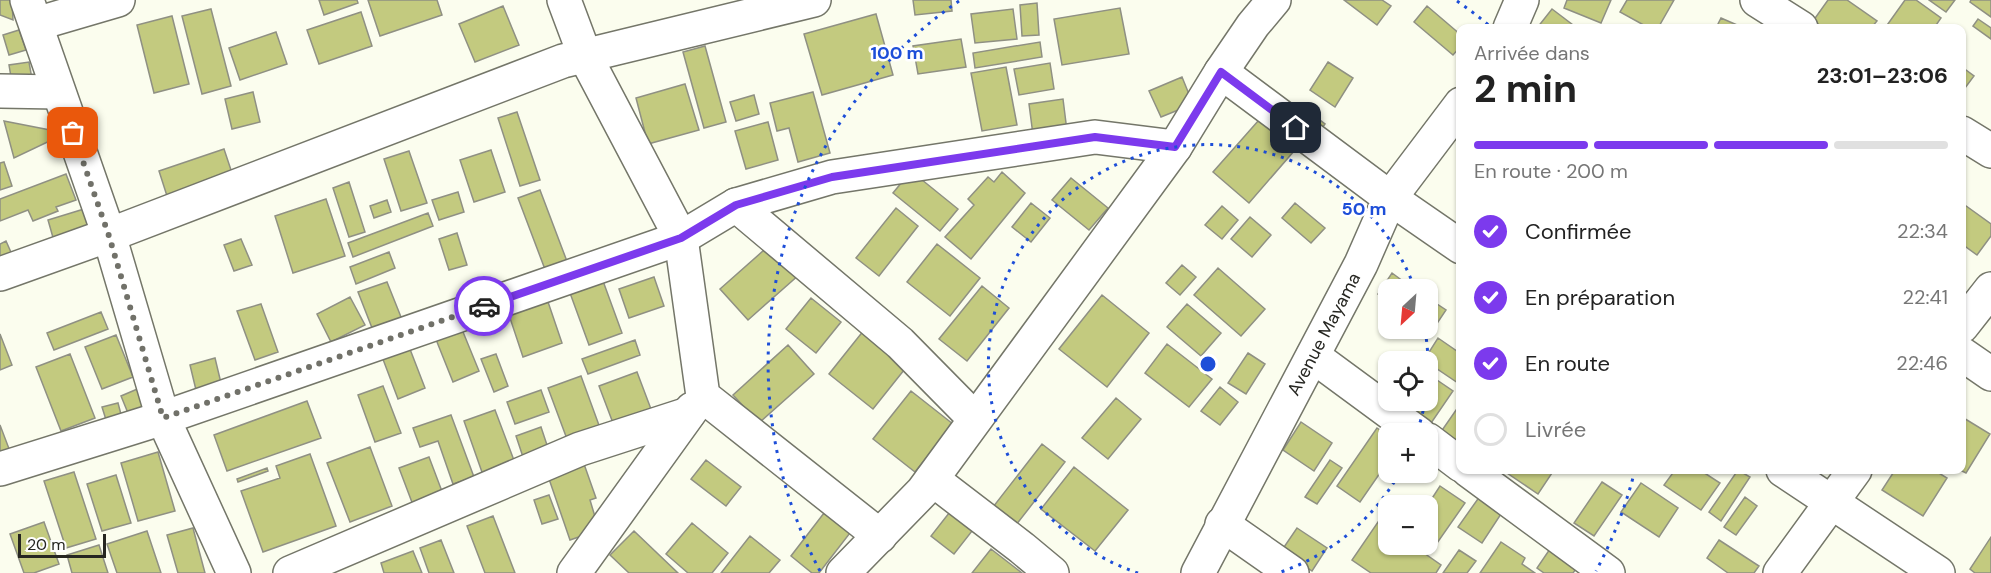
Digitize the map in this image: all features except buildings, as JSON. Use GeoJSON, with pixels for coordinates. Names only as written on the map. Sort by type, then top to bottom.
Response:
{"type":"FeatureCollection","features":[{"type":"Feature","properties":{"kind":"street"},"geometry":{"type":"LineString","coordinates":[[118,0],[32,12],[109,236],[163,418],[234,573]]}},
{"type":"Feature","properties":{"kind":"street"},"geometry":{"type":"LineString","coordinates":[[564,0],[585,56],[681,238],[696,405],[574,573]]}},
{"type":"Feature","properties":{"kind":"street"},"geometry":{"type":"LineString","coordinates":[[0,274],[109,236],[563,62],[814,0]]}},
{"type":"Feature","properties":{"kind":"street"},"geometry":{"type":"LineString","coordinates":[[843,573],[923,491],[1175,147],[1221,72],[1253,25],[1274,0]]}},
{"type":"Feature","properties":{"kind":"street"},"geometry":{"type":"LineString","coordinates":[[1512,24],[1522,0]]}},
{"type":"Feature","properties":{"kind":"street"},"geometry":{"type":"LineString","coordinates":[[1757,0],[1795,24]]}},
{"type":"Feature","properties":{"kind":"street"},"geometry":{"type":"LineString","coordinates":[[1221,72],[1390,198],[1456,244]]}},
{"type":"Feature","properties":{"kind":"street"},"geometry":{"type":"LineString","coordinates":[[0,91],[58,92]]}},
{"type":"Feature","properties":{"kind":"street","name":"Avenue Mayama"},"geometry":{"type":"LineString","coordinates":[[1198,573],[1361,264],[1390,198],[1456,111]]}},
{"type":"Feature","properties":{"kind":"street"},"geometry":{"type":"LineString","coordinates":[[1966,135],[1991,151]]}},
{"type":"Feature","properties":{"kind":"street"},"geometry":{"type":"LineString","coordinates":[[0,469],[163,418],[681,238],[736,205],[832,177],[1095,137],[1175,147]]}},
{"type":"Feature","properties":{"kind":"street"},"geometry":{"type":"LineString","coordinates":[[736,205],[900,343],[975,419]]}},
{"type":"Feature","properties":{"kind":"street"},"geometry":{"type":"LineString","coordinates":[[1966,321],[1991,289]]}},
{"type":"Feature","properties":{"kind":"street"},"geometry":{"type":"LineString","coordinates":[[1313,356],[1404,423]]}},
{"type":"Feature","properties":{"kind":"street"},"geometry":{"type":"LineString","coordinates":[[1966,357],[1991,374]]}},
{"type":"Feature","properties":{"kind":"street"},"geometry":{"type":"LineString","coordinates":[[696,405],[880,536]]}},
{"type":"Feature","properties":{"kind":"street"},"geometry":{"type":"LineString","coordinates":[[290,573],[580,449],[696,405]]}},
{"type":"Feature","properties":{"kind":"street"},"geometry":{"type":"LineString","coordinates":[[1438,448],[1456,461]]}},
{"type":"Feature","properties":{"kind":"street"},"geometry":{"type":"LineString","coordinates":[[1473,474],[1608,573]]}},
{"type":"Feature","properties":{"kind":"street"},"geometry":{"type":"LineString","coordinates":[[1789,474],[1938,573]]}},
{"type":"Feature","properties":{"kind":"street"},"geometry":{"type":"LineString","coordinates":[[1780,573],[1853,474]]}},
{"type":"Feature","properties":{"kind":"street"},"geometry":{"type":"LineString","coordinates":[[932,479],[1052,573]]}},
{"type":"Feature","properties":{"kind":"street"},"geometry":{"type":"LineString","coordinates":[[1222,524],[1292,573]]}},
{"type":"Feature","properties":{"kind":"way so far"},"geometry":{"type":"LineString","coordinates":[[73,133],[109,236],[163,418],[484,306]]}},
{"type":"Feature","properties":{"kind":"route"},"geometry":{"type":"LineString","coordinates":[[484,306],[681,238],[736,205],[832,177],[1095,137],[1175,147],[1221,72],[1296,128]]}}]}
